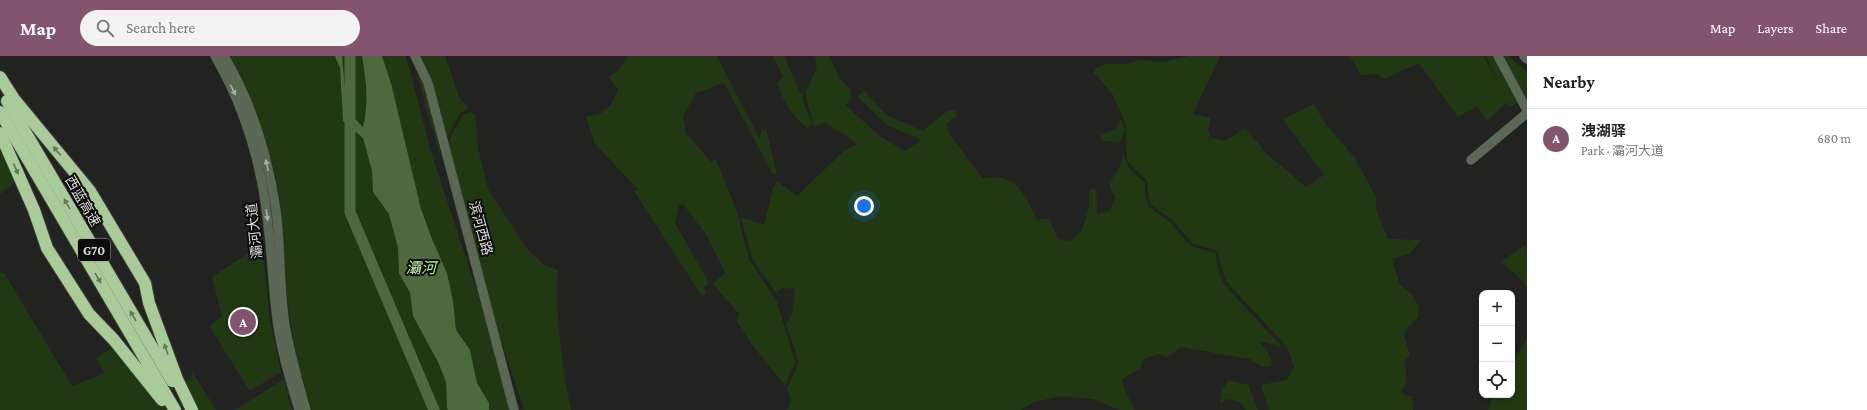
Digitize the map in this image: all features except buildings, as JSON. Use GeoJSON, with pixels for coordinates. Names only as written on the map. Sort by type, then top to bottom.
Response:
{"type":"FeatureCollection","features":[{"type":"Feature","properties":{"kind":"highway"},"geometry":{"type":"LineString","coordinates":[[0,77],[14,99],[90,191],[145,283],[149,303],[174,373],[192,410]]}},
{"type":"Feature","properties":{"kind":"highway","name":"西蓝高速"},"geometry":{"type":"LineString","coordinates":[[0,89],[188,410]]}},
{"type":"Feature","properties":{"kind":"highway","name":"西蓝高速"},"geometry":{"type":"LineString","coordinates":[[0,112],[175,410]]}},
{"type":"Feature","properties":{"kind":"highway"},"geometry":{"type":"LineString","coordinates":[[0,133],[34,210],[47,248],[89,314],[114,340],[169,410]]}},
{"type":"Feature","properties":{"kind":"street","name":"灞河大道"},"geometry":{"type":"LineString","coordinates":[[215,56],[246,119],[256,152],[269,226],[277,320],[289,375],[299,410]]}},
{"type":"Feature","properties":{"kind":"street","name":"灞河大道"},"geometry":{"type":"LineString","coordinates":[[224,56],[250,110],[265,155],[276,212],[280,286],[285,326],[306,410]]}},
{"type":"Feature","properties":{"kind":"street","name":"滨河西路"},"geometry":{"type":"LineString","coordinates":[[415,56],[428,82],[514,410]]}},
{"type":"Feature","properties":{"kind":"street"},"geometry":{"type":"LineString","coordinates":[[1498,56],[1527,110]]}},
{"type":"Feature","properties":{"kind":"street"},"geometry":{"type":"LineString","coordinates":[[1524,56],[1527,59]]}},
{"type":"Feature","properties":{"kind":"street"},"geometry":{"type":"LineString","coordinates":[[1471,160],[1527,113]]}},
{"type":"Feature","properties":{"kind":"shaded area"},"geometry":{"type":"Polygon","coordinates":[[[228,56],[335,56],[340,68],[343,121],[363,138],[372,171],[373,192],[389,214],[398,248],[399,273],[410,293],[413,316],[439,364],[446,382],[448,410],[312,410],[302,377],[291,328],[283,255],[280,200],[270,154],[259,120],[245,87],[228,56]]]}},
{"type":"Feature","properties":{"kind":"shaded area"},"geometry":{"type":"Polygon","coordinates":[[[342,56],[362,56],[366,92],[364,127],[347,110],[342,56]]]}},
{"type":"Feature","properties":{"kind":"shaded area"},"geometry":{"type":"Polygon","coordinates":[[[382,56],[406,56],[431,152],[516,410],[489,410],[489,403],[477,383],[470,350],[456,330],[453,301],[447,273],[421,209],[391,83],[382,56]]]}},
{"type":"Feature","properties":{"kind":"shaded area"},"geometry":{"type":"Polygon","coordinates":[[[412,56],[445,56],[459,97],[469,108],[460,113],[439,152],[412,56]]]}},
{"type":"Feature","properties":{"kind":"shaded area"},"geometry":{"type":"Polygon","coordinates":[[[628,56],[717,56],[760,140],[761,131],[766,128],[777,174],[773,174],[724,83],[696,93],[683,116],[686,133],[711,162],[716,159],[736,209],[749,259],[777,302],[795,362],[785,385],[753,346],[736,320],[739,314],[713,284],[725,273],[707,236],[683,204],[679,205],[675,223],[709,283],[704,287],[706,293],[702,296],[634,191],[639,190],[595,144],[586,117],[600,114],[611,105],[618,90],[609,77],[618,71],[628,56]]]}},
{"type":"Feature","properties":{"kind":"shaded area"},"geometry":{"type":"Polygon","coordinates":[[[773,56],[784,56],[800,93],[803,92],[802,100],[812,122],[809,128],[794,115],[782,95],[777,83],[783,77],[773,56]]]}},
{"type":"Feature","properties":{"kind":"shaded area"},"geometry":{"type":"Polygon","coordinates":[[[815,56],[829,56],[840,79],[851,90],[851,99],[845,105],[881,137],[905,151],[921,140],[887,125],[857,96],[864,91],[888,116],[923,131],[950,110],[955,111],[957,116],[947,123],[948,132],[983,179],[1000,177],[1015,184],[1024,194],[1037,220],[1049,218],[1058,239],[1069,241],[1081,233],[1089,208],[1089,191],[1094,188],[1097,214],[1110,210],[1115,197],[1110,182],[1119,168],[1123,154],[1130,170],[1145,182],[1145,196],[1150,208],[1169,221],[1191,246],[1215,253],[1219,273],[1224,284],[1282,347],[1259,341],[1271,357],[1272,366],[1263,367],[1250,359],[1181,347],[1168,356],[1159,354],[1145,358],[1140,369],[1122,379],[1124,389],[1135,410],[1120,410],[1093,399],[1061,396],[1034,402],[1021,410],[787,410],[792,400],[787,389],[799,362],[786,324],[792,315],[794,289],[783,288],[776,293],[752,258],[741,217],[764,225],[773,188],[778,182],[797,196],[844,151],[858,144],[825,122],[814,127],[805,94],[817,67],[815,56]]]}},
{"type":"Feature","properties":{"kind":"shaded area"},"geometry":{"type":"Polygon","coordinates":[[[1189,56],[1220,56],[1193,114],[1210,118],[1208,130],[1211,138],[1225,141],[1245,128],[1267,154],[1306,187],[1324,175],[1283,119],[1314,104],[1324,122],[1355,158],[1376,197],[1376,209],[1388,239],[1421,240],[1409,254],[1392,259],[1400,285],[1411,294],[1419,306],[1418,317],[1410,325],[1404,336],[1410,355],[1405,361],[1407,383],[1401,390],[1404,395],[1412,396],[1413,410],[1269,410],[1261,385],[1287,380],[1294,367],[1287,347],[1226,281],[1217,251],[1192,243],[1172,220],[1150,204],[1147,181],[1127,161],[1126,124],[1112,93],[1094,73],[1096,68],[1104,64],[1126,64],[1139,60],[1162,62],[1189,56]]]}},
{"type":"Feature","properties":{"kind":"shaded area"},"geometry":{"type":"Polygon","coordinates":[[[1350,56],[1484,56],[1500,87],[1486,56],[1508,56],[1527,72],[1527,111],[1521,101],[1510,107],[1507,102],[1487,121],[1477,106],[1458,117],[1419,63],[1384,79],[1378,74],[1361,75],[1350,56]]]}},
{"type":"Feature","properties":{"kind":"shaded area"},"geometry":{"type":"Polygon","coordinates":[[[471,112],[475,115],[478,148],[488,189],[527,249],[543,264],[558,270],[558,323],[571,410],[524,410],[441,155],[463,115],[471,112]]]}},
{"type":"Feature","properties":{"kind":"shaded area"},"geometry":{"type":"Polygon","coordinates":[[[1121,119],[1125,130],[1120,143],[1101,140],[1100,136],[1116,129],[1121,119]]]}},
{"type":"Feature","properties":{"kind":"shaded area"},"geometry":{"type":"Polygon","coordinates":[[[0,141],[18,180],[0,194],[0,141]]]}},
{"type":"Feature","properties":{"kind":"shaded area"},"geometry":{"type":"Polygon","coordinates":[[[262,244],[269,315],[281,372],[250,391],[209,326],[222,317],[212,277],[262,244]]]}},
{"type":"Feature","properties":{"kind":"shaded area"},"geometry":{"type":"Polygon","coordinates":[[[1527,245],[1527,287],[1519,277],[1501,262],[1523,246],[1527,245]]]}},
{"type":"Feature","properties":{"kind":"shaded area"},"geometry":{"type":"Polygon","coordinates":[[[0,273],[4,273],[72,386],[105,373],[96,358],[116,346],[156,392],[166,410],[0,410],[0,273]]]}},
{"type":"Feature","properties":{"kind":"shaded area"},"geometry":{"type":"Polygon","coordinates":[[[1527,334],[1527,410],[1488,410],[1492,398],[1515,398],[1515,358],[1524,344],[1527,334]]]}},
{"type":"Feature","properties":{"kind":"shaded area"},"geometry":{"type":"Polygon","coordinates":[[[192,372],[216,410],[199,410],[185,381],[192,378],[192,372]]]}},
{"type":"Feature","properties":{"kind":"shaded area"},"geometry":{"type":"Polygon","coordinates":[[[284,379],[292,410],[235,410],[284,379]]]}},
{"type":"Feature","properties":{"kind":"shaded area"},"geometry":{"type":"Polygon","coordinates":[[[1229,380],[1248,385],[1258,410],[1246,410],[1239,401],[1226,399],[1220,404],[1221,391],[1229,380]]]}},
{"type":"Feature","properties":{"kind":"water","name":"灞河"},"geometry":{"type":"Polygon","coordinates":[[[335,56],[342,56],[347,110],[363,127],[366,109],[366,83],[362,56],[382,56],[391,83],[421,209],[447,273],[453,301],[456,330],[470,350],[477,383],[489,403],[489,410],[448,410],[447,408],[446,382],[439,364],[413,316],[410,293],[399,273],[398,248],[389,214],[373,192],[372,171],[363,138],[343,121],[340,68],[335,56]]]}},
{"type":"Feature","properties":{"kind":"waterway","name":"灞河"},"geometry":{"type":"LineString","coordinates":[[350,56],[350,212],[434,410]]}},
{"type":"Feature","properties":{"kind":"place","name":"洩湖驿"},"geometry":{"type":"Point","coordinates":[243,322]}}]}
